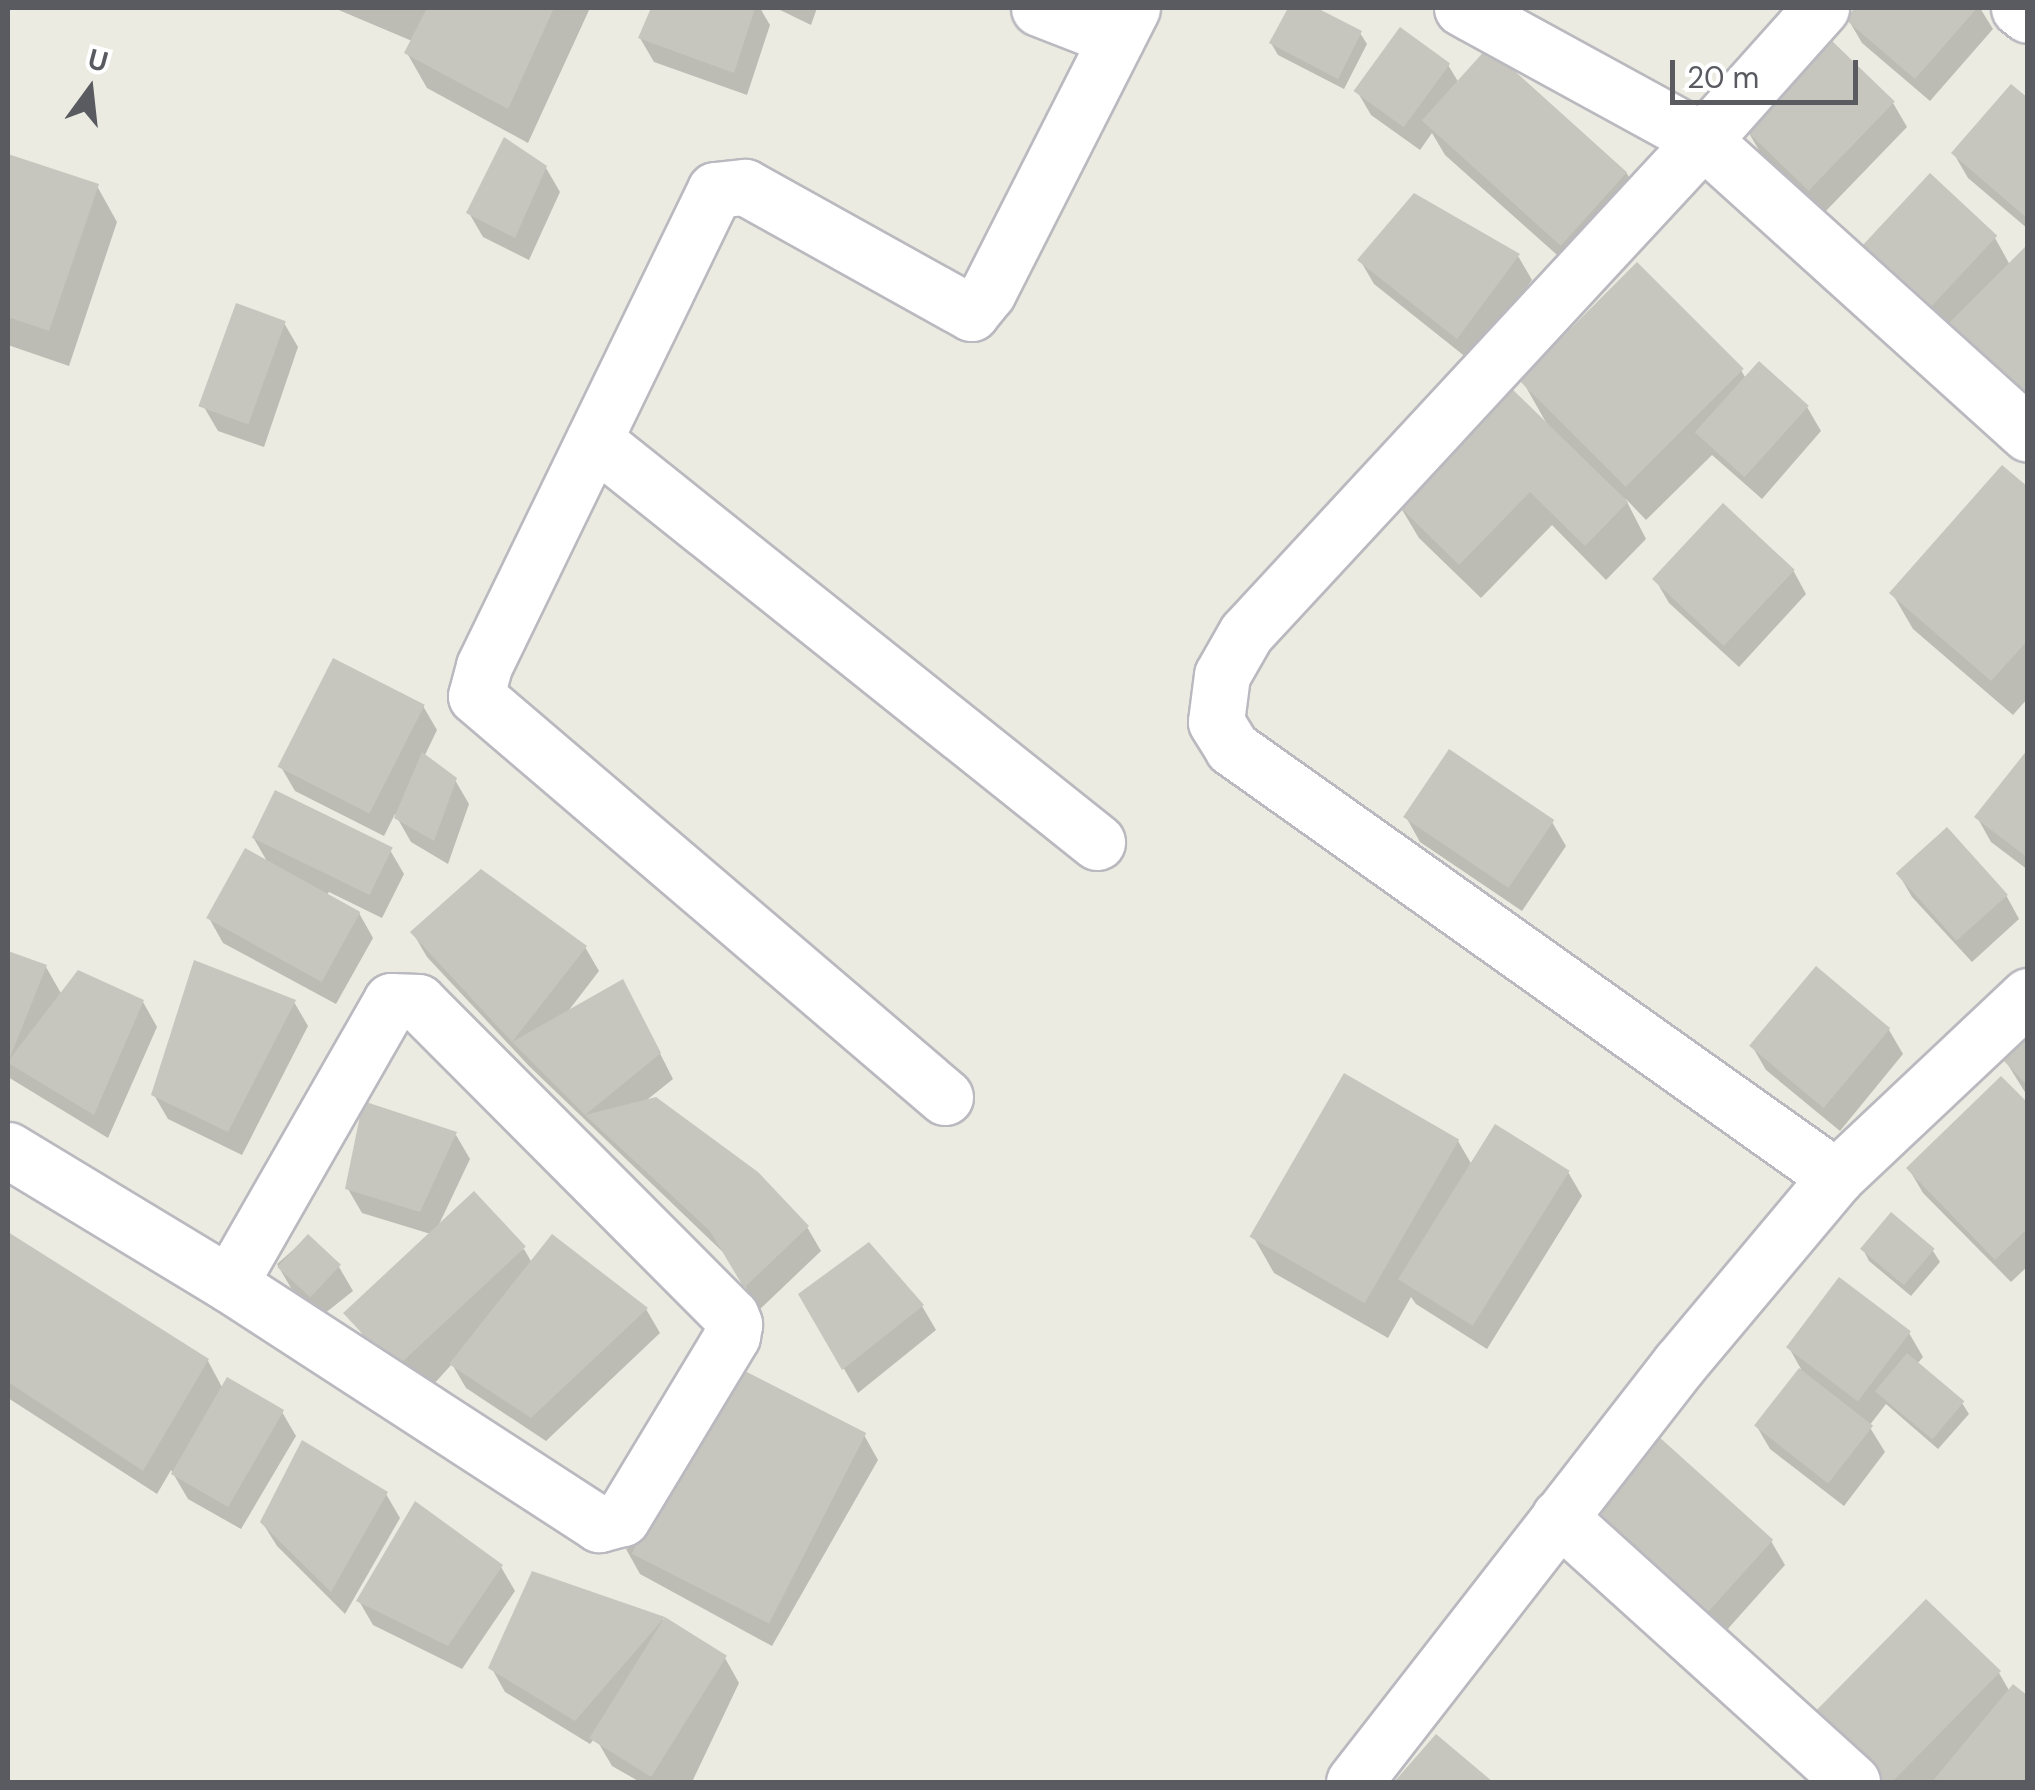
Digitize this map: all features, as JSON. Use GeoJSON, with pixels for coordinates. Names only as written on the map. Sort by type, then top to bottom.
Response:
{"type":"FeatureCollection","features":[{"type":"Feature","properties":{"kind":"street"},"geometry":{"type":"LineString","coordinates":[[945,1097],[476,696],[484,666],[715,190],[745,187],[970,313],[988,292],[1124,23],[1039,8]]}},
{"type":"Feature","properties":{"kind":"street"},"geometry":{"type":"LineString","coordinates":[[1462,8],[1703,140],[2028,434]]}},
{"type":"Feature","properties":{"kind":"street"},"geometry":{"type":"LineString","coordinates":[[1821,8],[1246,633],[1222,674],[1216,722],[1232,748],[1836,1177]]}},
{"type":"Feature","properties":{"kind":"street"},"geometry":{"type":"LineString","coordinates":[[2020,8],[2028,15]]}},
{"type":"Feature","properties":{"kind":"street"},"geometry":{"type":"LineString","coordinates":[[594,440],[1098,842]]}},
{"type":"Feature","properties":{"kind":"street"},"geometry":{"type":"LineString","coordinates":[[1354,1782],[1680,1362],[1836,1177],[2028,996]]}},
{"type":"Feature","properties":{"kind":"street"},"geometry":{"type":"LineString","coordinates":[[8,1150],[228,1284],[599,1524],[622,1518],[732,1336],[734,1324],[428,1011],[418,1002],[398,1000],[392,1001],[228,1284]]}},
{"type":"Feature","properties":{"kind":"street"},"geometry":{"type":"LineString","coordinates":[[1558,1518],[1852,1782]]}},
{"type":"Feature","properties":{"kind":"building"},"geometry":{"type":"Polygon","coordinates":[[[427,8],[554,8],[508,109],[404,53],[427,8]]]}},
{"type":"Feature","properties":{"kind":"building"},"geometry":{"type":"Polygon","coordinates":[[[651,8],[755,8],[734,73],[638,38],[651,8]]]}},
{"type":"Feature","properties":{"kind":"building"},"geometry":{"type":"Polygon","coordinates":[[[1288,8],[1317,8],[1362,31],[1338,79],[1269,43],[1288,8]]]}},
{"type":"Feature","properties":{"kind":"building"},"geometry":{"type":"Polygon","coordinates":[[[1855,8],[1977,8],[1915,79],[1845,19],[1855,8]]]}},
{"type":"Feature","properties":{"kind":"building"},"geometry":{"type":"Polygon","coordinates":[[[1400,27],[1450,63],[1404,127],[1354,91],[1400,27]]]}},
{"type":"Feature","properties":{"kind":"building"},"geometry":{"type":"Polygon","coordinates":[[[1830,39],[1895,102],[1809,191],[1744,128],[1830,39]]]}},
{"type":"Feature","properties":{"kind":"building"},"geometry":{"type":"Polygon","coordinates":[[[1488,47],[1627,172],[1561,246],[1422,121],[1488,47]]]}},
{"type":"Feature","properties":{"kind":"building"},"geometry":{"type":"Polygon","coordinates":[[[2011,84],[2028,98],[2028,219],[1951,153],[2011,84]]]}},
{"type":"Feature","properties":{"kind":"building"},"geometry":{"type":"Polygon","coordinates":[[[504,137],[547,166],[515,238],[466,213],[504,137]]]}},
{"type":"Feature","properties":{"kind":"building"},"geometry":{"type":"Polygon","coordinates":[[[8,154],[99,184],[49,331],[8,317],[8,154]]]}},
{"type":"Feature","properties":{"kind":"building"},"geometry":{"type":"Polygon","coordinates":[[[1930,173],[1997,236],[1921,318],[1854,255],[1930,173]]]}},
{"type":"Feature","properties":{"kind":"building"},"geometry":{"type":"Polygon","coordinates":[[[1414,193],[1520,254],[1457,339],[1357,260],[1414,193]]]}},
{"type":"Feature","properties":{"kind":"building"},"geometry":{"type":"Polygon","coordinates":[[[2028,244],[2028,390],[2012,405],[1939,333],[2028,244]]]}},
{"type":"Feature","properties":{"kind":"building"},"geometry":{"type":"Polygon","coordinates":[[[1637,262],[1744,369],[1626,487],[1519,380],[1637,262]]]}},
{"type":"Feature","properties":{"kind":"building"},"geometry":{"type":"Polygon","coordinates":[[[236,303],[286,321],[248,424],[198,406],[236,303]]]}},
{"type":"Feature","properties":{"kind":"building"},"geometry":{"type":"Polygon","coordinates":[[[1759,361],[1809,406],[1745,477],[1695,432],[1759,361]]]}},
{"type":"Feature","properties":{"kind":"building"},"geometry":{"type":"Polygon","coordinates":[[[1509,386],[1628,502],[1585,546],[1530,492],[1459,565],[1395,502],[1509,386]]]}},
{"type":"Feature","properties":{"kind":"building"},"geometry":{"type":"Polygon","coordinates":[[[2002,465],[2028,487],[2028,640],[1991,681],[1889,593],[2002,465]]]}},
{"type":"Feature","properties":{"kind":"building"},"geometry":{"type":"Polygon","coordinates":[[[1723,503],[1795,570],[1724,646],[1652,579],[1723,503]]]}},
{"type":"Feature","properties":{"kind":"building"},"geometry":{"type":"Polygon","coordinates":[[[333,658],[425,705],[369,813],[278,767],[333,658]]]}},
{"type":"Feature","properties":{"kind":"building"},"geometry":{"type":"Polygon","coordinates":[[[1449,749],[1554,820],[1508,888],[1403,817],[1449,749]]]}},
{"type":"Feature","properties":{"kind":"building"},"geometry":{"type":"Polygon","coordinates":[[[2028,749],[2028,858],[1974,817],[2028,749]]]}},
{"type":"Feature","properties":{"kind":"building"},"geometry":{"type":"Polygon","coordinates":[[[422,752],[457,778],[434,841],[394,818],[422,752]]]}},
{"type":"Feature","properties":{"kind":"building"},"geometry":{"type":"Polygon","coordinates":[[[275,790],[393,847],[370,895],[252,838],[275,790]]]}},
{"type":"Feature","properties":{"kind":"building"},"geometry":{"type":"Polygon","coordinates":[[[1947,827],[2008,895],[1957,941],[1896,873],[1947,827]]]}},
{"type":"Feature","properties":{"kind":"building"},"geometry":{"type":"Polygon","coordinates":[[[245,848],[360,912],[322,982],[206,918],[245,848]]]}},
{"type":"Feature","properties":{"kind":"building"},"geometry":{"type":"Polygon","coordinates":[[[481,869],[587,946],[512,1042],[410,932],[481,869]]]}},
{"type":"Feature","properties":{"kind":"building"},"geometry":{"type":"Polygon","coordinates":[[[8,951],[47,965],[9,1060],[78,970],[144,1000],[94,1115],[8,1063],[8,951]]]}},
{"type":"Feature","properties":{"kind":"building"},"geometry":{"type":"Polygon","coordinates":[[[194,960],[296,1000],[228,1132],[151,1095],[194,960]]]}},
{"type":"Feature","properties":{"kind":"building"},"geometry":{"type":"Polygon","coordinates":[[[1816,966],[1890,1028],[1823,1108],[1749,1046],[1816,966]]]}},
{"type":"Feature","properties":{"kind":"building"},"geometry":{"type":"Polygon","coordinates":[[[623,979],[661,1053],[585,1115],[512,1042],[623,979]]]}},
{"type":"Feature","properties":{"kind":"building"},"geometry":{"type":"Polygon","coordinates":[[[2028,1035],[2028,1086],[2002,1059],[2028,1035]]]}},
{"type":"Feature","properties":{"kind":"building"},"geometry":{"type":"Polygon","coordinates":[[[1344,1073],[1459,1140],[1365,1303],[1250,1237],[1344,1073]]]}},
{"type":"Feature","properties":{"kind":"building"},"geometry":{"type":"Polygon","coordinates":[[[2001,1076],[2028,1103],[2028,1228],[1995,1260],[1906,1168],[2001,1076]]]}},
{"type":"Feature","properties":{"kind":"building"},"geometry":{"type":"Polygon","coordinates":[[[656,1097],[758,1172],[809,1226],[744,1288],[710,1231],[585,1115],[656,1097]]]}},
{"type":"Feature","properties":{"kind":"building"},"geometry":{"type":"Polygon","coordinates":[[[363,1101],[457,1132],[420,1212],[345,1189],[363,1101]]]}},
{"type":"Feature","properties":{"kind":"building"},"geometry":{"type":"Polygon","coordinates":[[[1495,1124],[1570,1171],[1473,1326],[1398,1279],[1495,1124]]]}},
{"type":"Feature","properties":{"kind":"building"},"geometry":{"type":"Polygon","coordinates":[[[474,1191],[526,1247],[395,1369],[343,1313],[474,1191]]]}},
{"type":"Feature","properties":{"kind":"building"},"geometry":{"type":"Polygon","coordinates":[[[1891,1212],[1935,1249],[1904,1285],[1860,1249],[1891,1212]]]}},
{"type":"Feature","properties":{"kind":"building"},"geometry":{"type":"Polygon","coordinates":[[[8,1232],[209,1359],[143,1471],[8,1382],[8,1232]]]}},
{"type":"Feature","properties":{"kind":"building"},"geometry":{"type":"Polygon","coordinates":[[[308,1234],[341,1265],[310,1298],[277,1267],[308,1234]]]}},
{"type":"Feature","properties":{"kind":"building"},"geometry":{"type":"Polygon","coordinates":[[[552,1234],[648,1308],[531,1418],[449,1364],[552,1234]]]}},
{"type":"Feature","properties":{"kind":"building"},"geometry":{"type":"Polygon","coordinates":[[[869,1242],[924,1305],[842,1370],[798,1294],[869,1242]]]}},
{"type":"Feature","properties":{"kind":"building"},"geometry":{"type":"Polygon","coordinates":[[[1839,1277],[1911,1331],[1858,1401],[1786,1347],[1839,1277]]]}},
{"type":"Feature","properties":{"kind":"building"},"geometry":{"type":"Polygon","coordinates":[[[1907,1353],[1964,1401],[1932,1440],[1875,1391],[1907,1353]]]}},
{"type":"Feature","properties":{"kind":"building"},"geometry":{"type":"Polygon","coordinates":[[[729,1363],[866,1433],[769,1624],[632,1554],[729,1363]]]}},
{"type":"Feature","properties":{"kind":"building"},"geometry":{"type":"Polygon","coordinates":[[[1799,1368],[1873,1426],[1828,1483],[1754,1426],[1799,1368]]]}},
{"type":"Feature","properties":{"kind":"building"},"geometry":{"type":"Polygon","coordinates":[[[227,1377],[284,1410],[228,1507],[171,1474],[227,1377]]]}},
{"type":"Feature","properties":{"kind":"building"},"geometry":{"type":"Polygon","coordinates":[[[1658,1436],[1773,1540],[1703,1618],[1588,1514],[1658,1436]]]}},
{"type":"Feature","properties":{"kind":"building"},"geometry":{"type":"Polygon","coordinates":[[[302,1440],[388,1492],[331,1592],[260,1522],[302,1440]]]}},
{"type":"Feature","properties":{"kind":"building"},"geometry":{"type":"Polygon","coordinates":[[[415,1501],[503,1565],[448,1646],[356,1601],[415,1501]]]}},
{"type":"Feature","properties":{"kind":"building"},"geometry":{"type":"Polygon","coordinates":[[[532,1571],[665,1617],[575,1721],[488,1668],[532,1571]]]}},
{"type":"Feature","properties":{"kind":"building"},"geometry":{"type":"Polygon","coordinates":[[[1926,1599],[2001,1671],[1892,1782],[1851,1782],[1797,1730],[1926,1599]]]}},
{"type":"Feature","properties":{"kind":"building"},"geometry":{"type":"Polygon","coordinates":[[[665,1617],[727,1656],[651,1777],[589,1738],[665,1617]]]}},
{"type":"Feature","properties":{"kind":"building"},"geometry":{"type":"Polygon","coordinates":[[[2013,1684],[2028,1696],[2028,1782],[1932,1782],[2013,1684]]]}},
{"type":"Feature","properties":{"kind":"building"},"geometry":{"type":"Polygon","coordinates":[[[1436,1734],[1493,1782],[1394,1782],[1436,1734]]]}}]}
